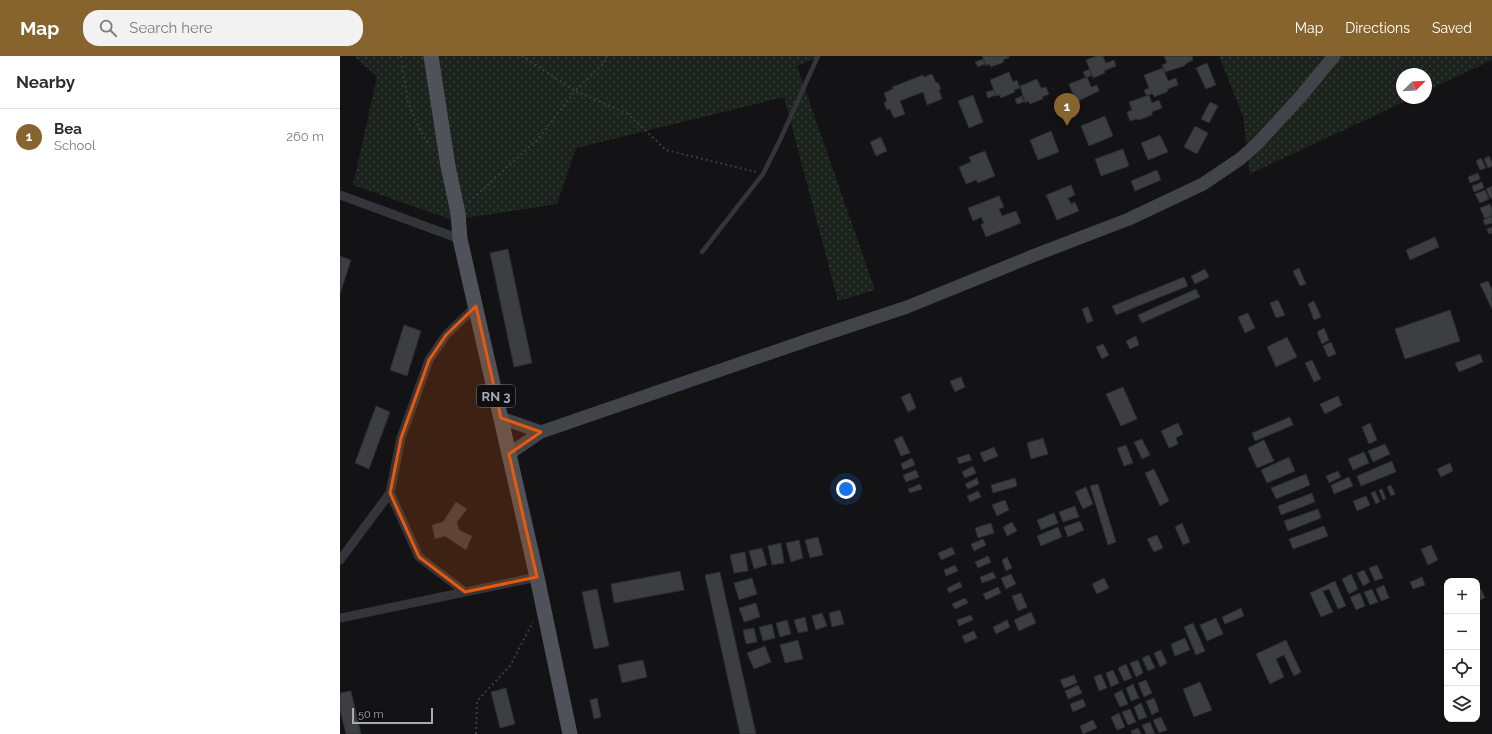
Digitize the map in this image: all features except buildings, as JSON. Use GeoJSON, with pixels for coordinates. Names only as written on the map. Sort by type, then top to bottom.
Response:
{"type":"FeatureCollection","features":[{"type":"Feature","properties":{"kind":"main road","name":"RN 3"},"geometry":{"type":"LineString","coordinates":[[431,56],[448,166],[458,213],[460,238],[537,578],[570,734]]}},
{"type":"Feature","properties":{"kind":"street"},"geometry":{"type":"LineString","coordinates":[[509,454],[541,432],[907,307],[1034,255],[1129,219],[1203,184],[1240,159],[1256,144],[1301,96],[1334,56]]}},
{"type":"Feature","properties":{"kind":"street"},"geometry":{"type":"LineString","coordinates":[[340,195],[460,238]]}},
{"type":"Feature","properties":{"kind":"street"},"geometry":{"type":"LineString","coordinates":[[340,560],[390,493],[400,438],[429,360],[446,335],[476,306]]}},
{"type":"Feature","properties":{"kind":"street"},"geometry":{"type":"LineString","coordinates":[[501,418],[541,432]]}},
{"type":"Feature","properties":{"kind":"street"},"geometry":{"type":"LineString","coordinates":[[390,493],[419,556],[465,592]]}},
{"type":"Feature","properties":{"kind":"street"},"geometry":{"type":"LineString","coordinates":[[340,618],[537,578]]}},
{"type":"Feature","properties":{"kind":"lane"},"geometry":{"type":"LineString","coordinates":[[702,252],[763,174],[818,56]]}},
{"type":"Feature","properties":{"kind":"path"},"geometry":{"type":"LineString","coordinates":[[401,56],[408,103],[423,136],[433,148]]}},
{"type":"Feature","properties":{"kind":"path"},"geometry":{"type":"LineString","coordinates":[[522,56],[575,90],[628,114],[666,150],[763,174]]}},
{"type":"Feature","properties":{"kind":"path"},"geometry":{"type":"LineString","coordinates":[[458,213],[539,138],[575,90],[604,63],[607,56]]}},
{"type":"Feature","properties":{"kind":"path"},"geometry":{"type":"LineString","coordinates":[[476,734],[477,701],[510,666],[542,605]]}},
{"type":"Feature","properties":{"kind":"highlighted area"},"geometry":{"type":"Polygon","coordinates":[[[476,306],[501,418],[541,432],[509,454],[537,577],[465,592],[419,557],[390,493],[401,438],[429,360],[446,335],[476,306]]]}},
{"type":"Feature","properties":{"kind":"shaded area"},"geometry":{"type":"Polygon","coordinates":[[[354,56],[821,56],[797,66],[875,290],[838,301],[784,97],[576,148],[557,204],[452,220],[353,185],[377,77],[354,56]]]}},
{"type":"Feature","properties":{"kind":"shaded area"},"geometry":{"type":"Polygon","coordinates":[[[1219,56],[1492,56],[1492,60],[1432,88],[1432,68],[1396,68],[1396,104],[1399,104],[1250,174],[1243,116],[1219,56]]]}},
{"type":"Feature","properties":{"kind":"place","name":"Bea"},"geometry":{"type":"Point","coordinates":[1067,126]}}]}
